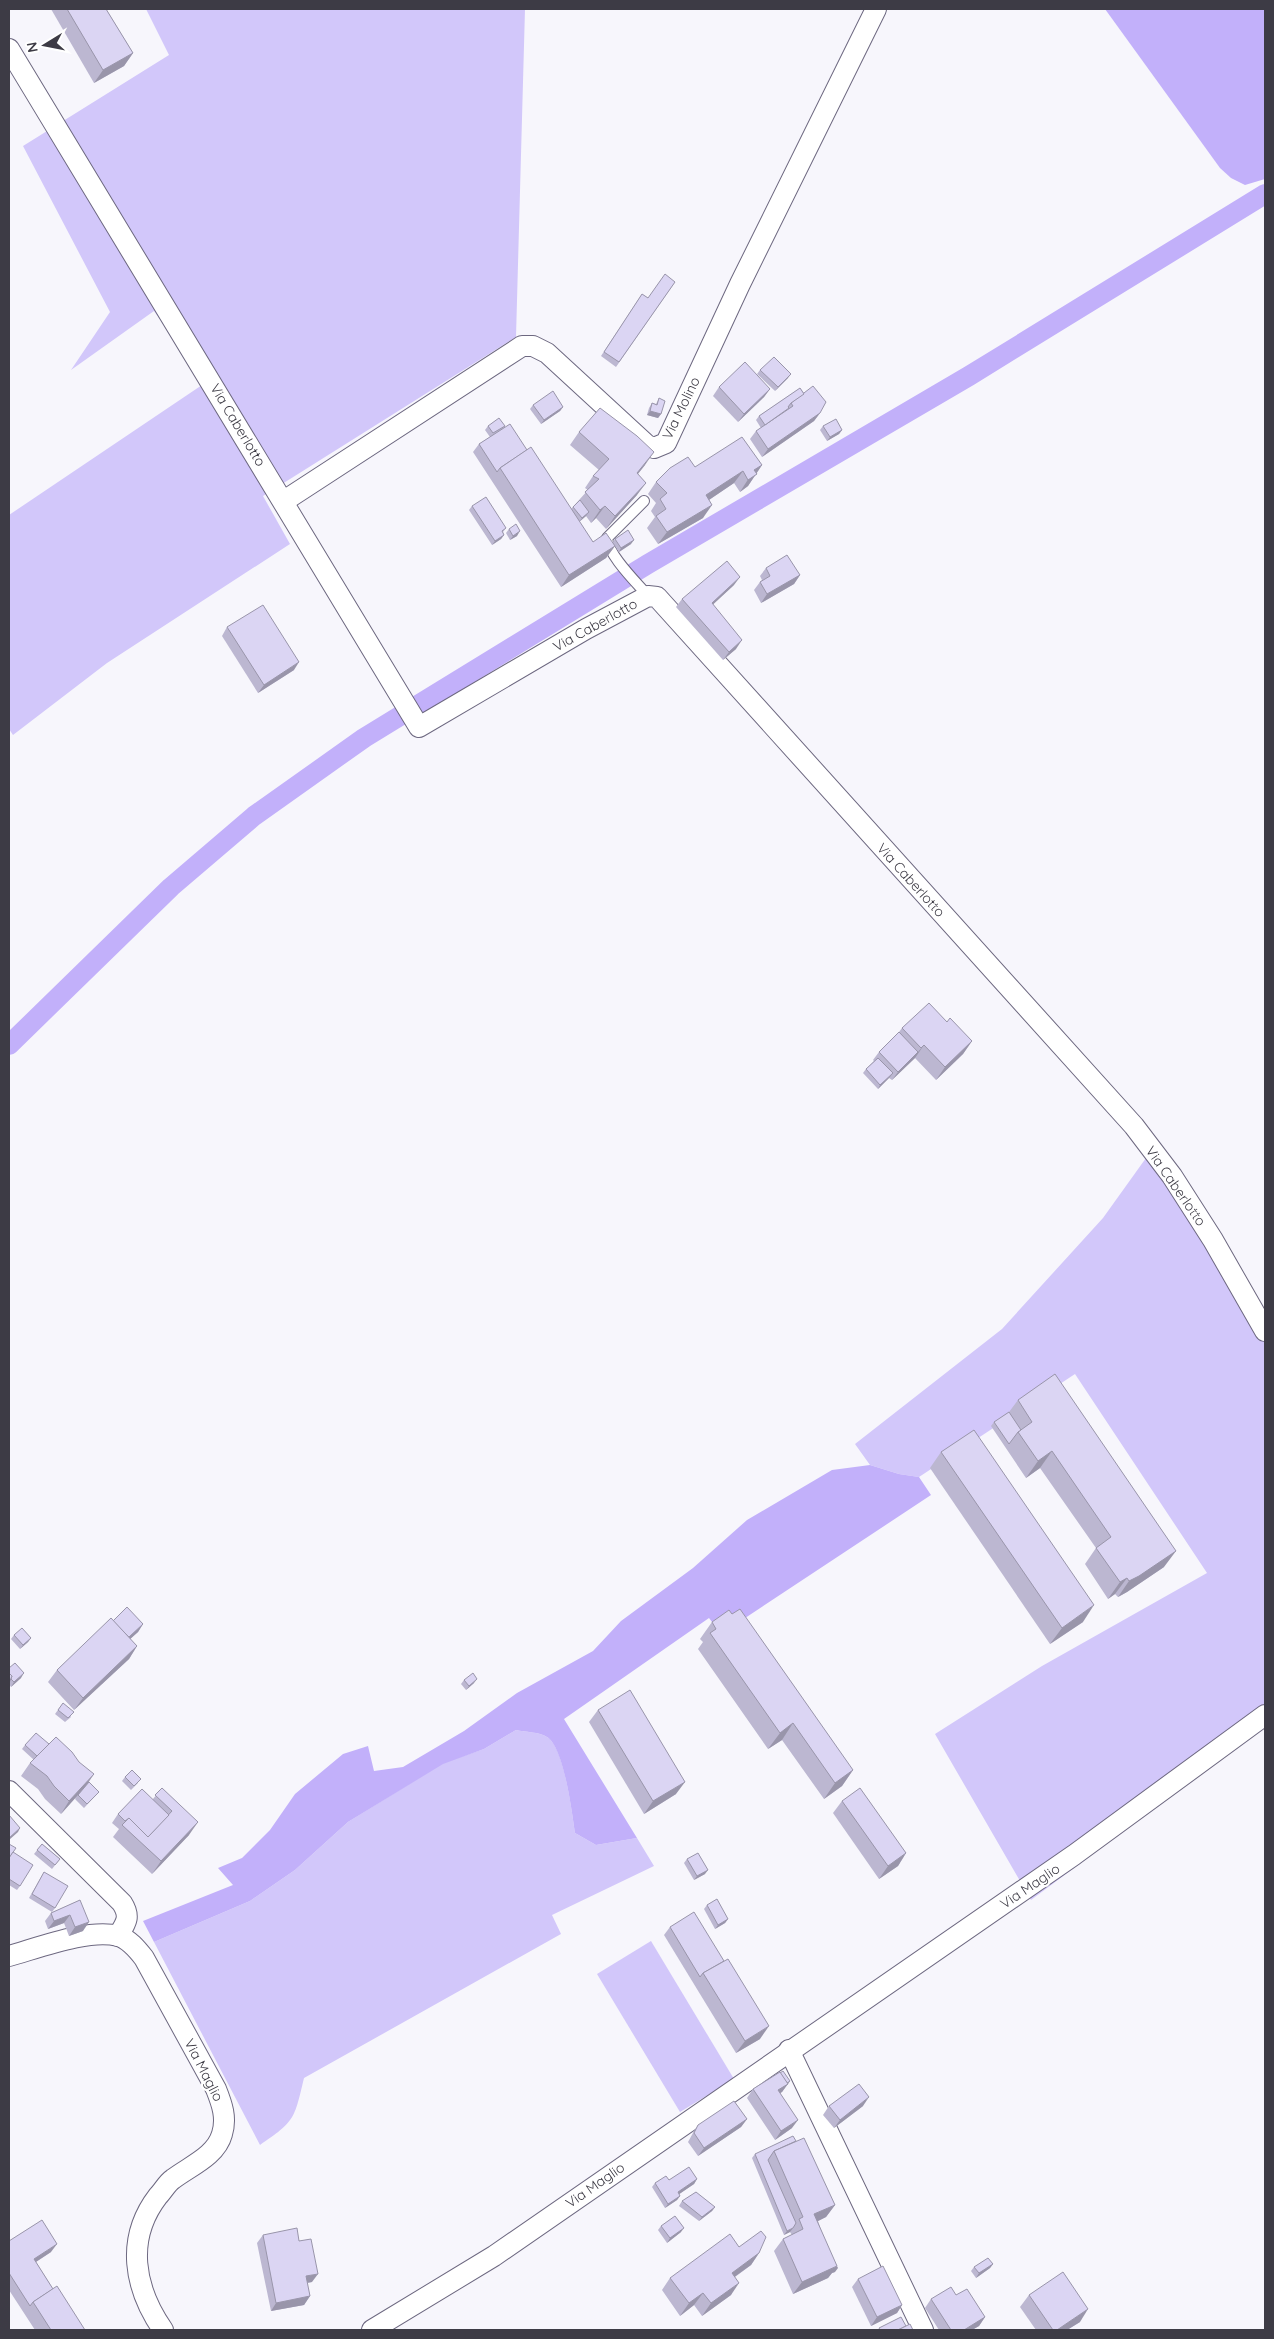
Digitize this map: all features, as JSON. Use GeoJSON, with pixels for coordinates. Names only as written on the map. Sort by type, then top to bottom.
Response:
{"type":"FeatureCollection","features":[{"type":"Feature","properties":{"kind":"street","name":"Via Molino"},"geometry":{"type":"LineString","coordinates":[[284,501],[522,346],[533,346],[547,353],[647,445],[654,448],[666,443],[740,284],[876,9]]}},
{"type":"Feature","properties":{"kind":"street","name":"Via Caberlotto"},"geometry":{"type":"LineString","coordinates":[[9,49],[284,501],[418,726],[586,629],[643,591],[660,600],[836,798],[1134,1126],[1172,1176],[1213,1240],[1265,1331]]}},
{"type":"Feature","properties":{"kind":"street","name":"Via Maglio"},"geometry":{"type":"LineString","coordinates":[[372,2330],[494,2256],[789,2050],[1074,1856],[1265,1715]]}},
{"type":"Feature","properties":{"kind":"street"},"geometry":{"type":"LineString","coordinates":[[9,1791],[122,1903],[127,1911],[128,1919],[118,1936]]}},
{"type":"Feature","properties":{"kind":"street","name":"Via Maglio"},"geometry":{"type":"LineString","coordinates":[[9,1956],[93,1933],[118,1936],[133,1944],[144,1958],[216,2090],[224,2109],[222,2135],[208,2155],[170,2180],[150,2207],[139,2236],[136,2263],[142,2291],[149,2310],[163,2330]]}},
{"type":"Feature","properties":{"kind":"street"},"geometry":{"type":"LineString","coordinates":[[789,2050],[923,2330]]}},
{"type":"Feature","properties":{"kind":"lane"},"geometry":{"type":"LineString","coordinates":[[643,591],[607,544],[609,534],[644,501]]}},
{"type":"Feature","properties":{"kind":"shaded area"},"geometry":{"type":"Polygon","coordinates":[[[146,9],[525,9],[516,337],[263,496],[290,544],[107,663],[13,735],[9,729],[9,515],[205,383],[154,311],[71,370],[110,312],[23,146],[169,55],[146,9]]]}},
{"type":"Feature","properties":{"kind":"shaded area"},"geometry":{"type":"Polygon","coordinates":[[[1105,9],[1265,9],[1265,179],[1245,185],[1231,178],[1220,168],[1105,9]]]}},
{"type":"Feature","properties":{"kind":"shaded area"},"geometry":{"type":"Polygon","coordinates":[[[1146,1158],[1216,1256],[1265,1340],[1265,1726],[1031,1900],[935,1734],[1042,1666],[1207,1573],[1075,1374],[919,1477],[899,1474],[870,1465],[855,1444],[1002,1329],[1103,1218],[1146,1158]]]}},
{"type":"Feature","properties":{"kind":"shaded area"},"geometry":{"type":"Polygon","coordinates":[[[870,1465],[899,1474],[919,1477],[931,1495],[721,1634],[709,1618],[564,1719],[637,1838],[596,1845],[575,1833],[563,1766],[553,1743],[544,1735],[516,1730],[484,1749],[443,1764],[348,1822],[295,1870],[250,1901],[154,1942],[143,1921],[233,1885],[218,1868],[242,1858],[270,1830],[295,1794],[343,1754],[368,1746],[374,1771],[403,1767],[464,1731],[517,1693],[593,1651],[621,1621],[693,1568],[747,1520],[832,1470],[870,1465]]]}},
{"type":"Feature","properties":{"kind":"shaded area"},"geometry":{"type":"Polygon","coordinates":[[[516,1730],[544,1735],[553,1743],[563,1766],[575,1833],[596,1845],[637,1838],[654,1866],[552,1915],[561,1934],[304,2078],[298,2103],[291,2118],[287,2124],[260,2145],[154,1942],[250,1901],[295,1870],[348,1822],[443,1763],[484,1749],[516,1730]]]}},
{"type":"Feature","properties":{"kind":"shaded area"},"geometry":{"type":"Polygon","coordinates":[[[651,1941],[734,2079],[680,2112],[597,1974],[651,1941]]]}},
{"type":"Feature","properties":{"kind":"building"},"geometry":{"type":"Polygon","coordinates":[[[67,9],[106,9],[133,53],[103,70],[67,9]]]}},
{"type":"Feature","properties":{"kind":"building"},"geometry":{"type":"Polygon","coordinates":[[[665,274],[675,282],[619,362],[604,352],[642,294],[648,298],[665,274]]]}},
{"type":"Feature","properties":{"kind":"building"},"geometry":{"type":"Polygon","coordinates":[[[774,357],[791,374],[778,387],[760,370],[774,357]]]}},
{"type":"Feature","properties":{"kind":"building"},"geometry":{"type":"Polygon","coordinates":[[[745,362],[770,389],[744,414],[719,387],[745,362]]]}},
{"type":"Feature","properties":{"kind":"building"},"geometry":{"type":"Polygon","coordinates":[[[813,386],[826,402],[820,413],[768,449],[756,431],[793,406],[791,403],[813,386]]]}},
{"type":"Feature","properties":{"kind":"building"},"geometry":{"type":"Polygon","coordinates":[[[800,388],[804,394],[791,403],[789,408],[765,425],[759,416],[800,388]]]}},
{"type":"Feature","properties":{"kind":"building"},"geometry":{"type":"Polygon","coordinates":[[[553,391],[563,407],[544,420],[533,405],[553,391]]]}},
{"type":"Feature","properties":{"kind":"building"},"geometry":{"type":"Polygon","coordinates":[[[659,398],[665,401],[661,414],[650,411],[652,403],[657,405],[659,398]]]}},
{"type":"Feature","properties":{"kind":"building"},"geometry":{"type":"Polygon","coordinates":[[[600,408],[637,436],[654,452],[637,473],[646,483],[615,516],[605,506],[600,510],[585,492],[599,479],[593,476],[609,459],[579,432],[600,408]]]}},
{"type":"Feature","properties":{"kind":"building"},"geometry":{"type":"Polygon","coordinates":[[[499,418],[505,426],[493,433],[488,426],[499,418]]]}},
{"type":"Feature","properties":{"kind":"building"},"geometry":{"type":"Polygon","coordinates":[[[836,419],[842,430],[830,437],[823,426],[836,419]]]}},
{"type":"Feature","properties":{"kind":"building"},"geometry":{"type":"Polygon","coordinates":[[[510,424],[527,450],[497,472],[479,444],[510,424]]]}},
{"type":"Feature","properties":{"kind":"building"},"geometry":{"type":"Polygon","coordinates":[[[742,437],[762,465],[754,470],[757,474],[748,480],[743,471],[706,495],[712,505],[667,532],[656,516],[666,509],[660,499],[667,493],[656,482],[670,468],[688,457],[695,467],[742,437]]]}},
{"type":"Feature","properties":{"kind":"building"},"geometry":{"type":"Polygon","coordinates":[[[531,447],[593,542],[606,533],[615,546],[569,575],[500,468],[531,447]]]}},
{"type":"Feature","properties":{"kind":"building"},"geometry":{"type":"Polygon","coordinates":[[[486,497],[506,528],[502,531],[504,535],[495,541],[472,506],[486,497]]]}},
{"type":"Feature","properties":{"kind":"building"},"geometry":{"type":"Polygon","coordinates":[[[580,500],[589,512],[582,518],[573,507],[580,500]]]}},
{"type":"Feature","properties":{"kind":"building"},"geometry":{"type":"Polygon","coordinates":[[[516,524],[520,531],[513,536],[509,529],[516,524]]]}},
{"type":"Feature","properties":{"kind":"building"},"geometry":{"type":"Polygon","coordinates":[[[628,530],[634,540],[621,548],[615,539],[628,530]]]}},
{"type":"Feature","properties":{"kind":"building"},"geometry":{"type":"Polygon","coordinates":[[[787,555],[800,575],[767,594],[760,582],[770,576],[766,568],[787,555]]]}},
{"type":"Feature","properties":{"kind":"building"},"geometry":{"type":"Polygon","coordinates":[[[727,561],[740,577],[712,603],[742,640],[729,652],[682,599],[727,561]]]}},
{"type":"Feature","properties":{"kind":"building"},"geometry":{"type":"Polygon","coordinates":[[[263,605],[299,662],[264,685],[227,627],[263,605]]]}},
{"type":"Feature","properties":{"kind":"building"},"geometry":{"type":"Polygon","coordinates":[[[929,1003],[947,1022],[950,1018],[972,1041],[945,1067],[924,1045],[921,1048],[902,1028],[929,1003]]]}},
{"type":"Feature","properties":{"kind":"building"},"geometry":{"type":"Polygon","coordinates":[[[899,1032],[918,1052],[898,1072],[879,1052],[899,1032]]]}},
{"type":"Feature","properties":{"kind":"building"},"geometry":{"type":"Polygon","coordinates":[[[878,1058],[893,1073],[880,1085],[866,1069],[878,1058]]]}},
{"type":"Feature","properties":{"kind":"building"},"geometry":{"type":"Polygon","coordinates":[[[1055,1374],[1176,1551],[1129,1581],[1127,1578],[1120,1582],[1096,1548],[1111,1537],[1052,1451],[1038,1461],[1018,1432],[1032,1422],[1018,1400],[1055,1374]]]}},
{"type":"Feature","properties":{"kind":"building"},"geometry":{"type":"Polygon","coordinates":[[[1009,1412],[1021,1430],[1009,1444],[994,1422],[1009,1412]]]}},
{"type":"Feature","properties":{"kind":"building"},"geometry":{"type":"Polygon","coordinates":[[[974,1430],[1094,1605],[1062,1628],[941,1452],[974,1430]]]}},
{"type":"Feature","properties":{"kind":"building"},"geometry":{"type":"Polygon","coordinates":[[[127,1607],[143,1624],[129,1637],[113,1621],[127,1607]]]}},
{"type":"Feature","properties":{"kind":"building"},"geometry":{"type":"Polygon","coordinates":[[[740,1609],[853,1770],[835,1783],[793,1723],[780,1733],[710,1633],[716,1629],[712,1622],[729,1610],[732,1614],[740,1609]]]}},
{"type":"Feature","properties":{"kind":"building"},"geometry":{"type":"Polygon","coordinates":[[[111,1618],[137,1646],[83,1698],[57,1670],[111,1618]]]}},
{"type":"Feature","properties":{"kind":"building"},"geometry":{"type":"Polygon","coordinates":[[[22,1628],[31,1638],[23,1645],[14,1635],[22,1628]]]}},
{"type":"Feature","properties":{"kind":"building"},"geometry":{"type":"Polygon","coordinates":[[[15,1663],[24,1673],[14,1682],[11,1679],[12,1676],[9,1673],[9,1668],[15,1663]]]}},
{"type":"Feature","properties":{"kind":"building"},"geometry":{"type":"Polygon","coordinates":[[[473,1673],[477,1679],[469,1686],[464,1680],[473,1673]]]}},
{"type":"Feature","properties":{"kind":"building"},"geometry":{"type":"Polygon","coordinates":[[[630,1690],[685,1782],[653,1801],[598,1710],[630,1690]]]}},
{"type":"Feature","properties":{"kind":"building"},"geometry":{"type":"Polygon","coordinates":[[[63,1703],[74,1712],[68,1718],[58,1710],[63,1703]]]}},
{"type":"Feature","properties":{"kind":"building"},"geometry":{"type":"Polygon","coordinates":[[[36,1733],[49,1744],[37,1756],[25,1745],[36,1733]]]}},
{"type":"Feature","properties":{"kind":"building"},"geometry":{"type":"Polygon","coordinates":[[[56,1737],[72,1752],[79,1762],[94,1774],[69,1801],[47,1776],[30,1763],[56,1737]]]}},
{"type":"Feature","properties":{"kind":"building"},"geometry":{"type":"Polygon","coordinates":[[[132,1770],[141,1779],[134,1786],[125,1777],[132,1770]]]}},
{"type":"Feature","properties":{"kind":"building"},"geometry":{"type":"Polygon","coordinates":[[[89,1782],[99,1792],[87,1804],[78,1795],[89,1782]]]}},
{"type":"Feature","properties":{"kind":"building"},"geometry":{"type":"Polygon","coordinates":[[[162,1788],[198,1822],[161,1861],[122,1825],[129,1818],[148,1837],[172,1811],[155,1795],[162,1788]]]}},
{"type":"Feature","properties":{"kind":"building"},"geometry":{"type":"Polygon","coordinates":[[[860,1788],[906,1853],[888,1866],[842,1801],[860,1788]]]}},
{"type":"Feature","properties":{"kind":"building"},"geometry":{"type":"Polygon","coordinates":[[[142,1789],[169,1815],[148,1837],[129,1818],[125,1821],[118,1814],[142,1789]]]}},
{"type":"Feature","properties":{"kind":"building"},"geometry":{"type":"Polygon","coordinates":[[[9,1815],[20,1828],[9,1838],[9,1815]]]}},
{"type":"Feature","properties":{"kind":"building"},"geometry":{"type":"Polygon","coordinates":[[[9,1844],[16,1848],[9,1858],[9,1844]]]}},
{"type":"Feature","properties":{"kind":"building"},"geometry":{"type":"Polygon","coordinates":[[[42,1844],[60,1859],[55,1865],[37,1850],[42,1844]]]}},
{"type":"Feature","properties":{"kind":"building"},"geometry":{"type":"Polygon","coordinates":[[[13,1852],[33,1865],[20,1886],[9,1879],[9,1858],[13,1852]]]}},
{"type":"Feature","properties":{"kind":"building"},"geometry":{"type":"Polygon","coordinates":[[[698,1853],[708,1870],[697,1876],[687,1859],[698,1853]]]}},
{"type":"Feature","properties":{"kind":"building"},"geometry":{"type":"Polygon","coordinates":[[[44,1872],[68,1886],[55,1908],[32,1894],[44,1872]]]}},
{"type":"Feature","properties":{"kind":"building"},"geometry":{"type":"Polygon","coordinates":[[[717,1899],[728,1919],[718,1925],[707,1905],[717,1899]]]}},
{"type":"Feature","properties":{"kind":"building"},"geometry":{"type":"Polygon","coordinates":[[[80,1900],[89,1922],[75,1927],[70,1915],[54,1921],[51,1913],[80,1900]]]}},
{"type":"Feature","properties":{"kind":"building"},"geometry":{"type":"Polygon","coordinates":[[[694,1912],[724,1961],[703,1973],[700,1977],[670,1927],[694,1912]]]}},
{"type":"Feature","properties":{"kind":"building"},"geometry":{"type":"Polygon","coordinates":[[[728,1959],[769,2026],[745,2041],[703,1973],[728,1959]]]}},
{"type":"Feature","properties":{"kind":"building"},"geometry":{"type":"Polygon","coordinates":[[[783,2071],[790,2081],[787,2083],[780,2073],[783,2071]]]}},
{"type":"Feature","properties":{"kind":"building"},"geometry":{"type":"Polygon","coordinates":[[[780,2072],[788,2084],[778,2090],[798,2120],[781,2131],[753,2089],[780,2072]]]}},
{"type":"Feature","properties":{"kind":"building"},"geometry":{"type":"Polygon","coordinates":[[[859,2084],[869,2097],[840,2120],[829,2106],[859,2084]]]}},
{"type":"Feature","properties":{"kind":"building"},"geometry":{"type":"Polygon","coordinates":[[[734,2101],[747,2119],[704,2148],[694,2133],[698,2125],[734,2101]]]}},
{"type":"Feature","properties":{"kind":"building"},"geometry":{"type":"Polygon","coordinates":[[[793,2136],[796,2141],[774,2151],[768,2160],[796,2223],[793,2228],[787,2231],[755,2154],[793,2136]]]}},
{"type":"Feature","properties":{"kind":"building"},"geometry":{"type":"Polygon","coordinates":[[[804,2138],[835,2205],[814,2214],[837,2266],[802,2282],[783,2239],[803,2229],[799,2219],[803,2217],[774,2151],[804,2138]]]}},
{"type":"Feature","properties":{"kind":"building"},"geometry":{"type":"Polygon","coordinates":[[[689,2167],[697,2179],[678,2192],[680,2196],[668,2204],[655,2183],[666,2176],[669,2180],[689,2167]]]}},
{"type":"Feature","properties":{"kind":"building"},"geometry":{"type":"Polygon","coordinates":[[[696,2192],[715,2207],[702,2217],[682,2201],[696,2192]]]}},
{"type":"Feature","properties":{"kind":"building"},"geometry":{"type":"Polygon","coordinates":[[[675,2216],[684,2228],[670,2238],[661,2226],[675,2216]]]}},
{"type":"Feature","properties":{"kind":"building"},"geometry":{"type":"Polygon","coordinates":[[[42,2220],[57,2244],[34,2259],[53,2289],[30,2306],[9,2273],[9,2241],[42,2220]]]}},
{"type":"Feature","properties":{"kind":"building"},"geometry":{"type":"Polygon","coordinates":[[[297,2228],[299,2241],[311,2239],[318,2274],[306,2276],[310,2296],[276,2303],[263,2235],[297,2228]]]}},
{"type":"Feature","properties":{"kind":"building"},"geometry":{"type":"Polygon","coordinates":[[[761,2231],[766,2237],[759,2253],[732,2273],[739,2283],[711,2303],[703,2293],[689,2303],[670,2278],[730,2234],[739,2247],[761,2231]]]}},
{"type":"Feature","properties":{"kind":"building"},"geometry":{"type":"Polygon","coordinates":[[[988,2258],[993,2264],[979,2273],[974,2267],[988,2258]]]}},
{"type":"Feature","properties":{"kind":"building"},"geometry":{"type":"Polygon","coordinates":[[[883,2266],[902,2305],[877,2317],[858,2279],[883,2266]]]}},
{"type":"Feature","properties":{"kind":"building"},"geometry":{"type":"Polygon","coordinates":[[[1063,2272],[1088,2309],[1057,2330],[1053,2330],[1029,2295],[1063,2272]]]}},
{"type":"Feature","properties":{"kind":"building"},"geometry":{"type":"Polygon","coordinates":[[[57,2286],[85,2330],[51,2330],[33,2302],[57,2286]]]}},
{"type":"Feature","properties":{"kind":"building"},"geometry":{"type":"Polygon","coordinates":[[[951,2287],[956,2295],[967,2289],[985,2317],[964,2330],[951,2330],[931,2299],[951,2287]]]}},
{"type":"Feature","properties":{"kind":"building"},"geometry":{"type":"Polygon","coordinates":[[[901,2317],[906,2326],[898,2330],[880,2330],[879,2328],[901,2317]]]}},
{"type":"Feature","properties":{"kind":"building"},"geometry":{"type":"Polygon","coordinates":[[[910,2324],[913,2330],[898,2330],[910,2324]]]}},
{"type":"Feature","properties":{"kind":"waterway"},"geometry":{"type":"LineString","coordinates":[[9,1045],[171,887],[254,816],[364,738],[648,564],[969,376],[1265,194]]}}]}
